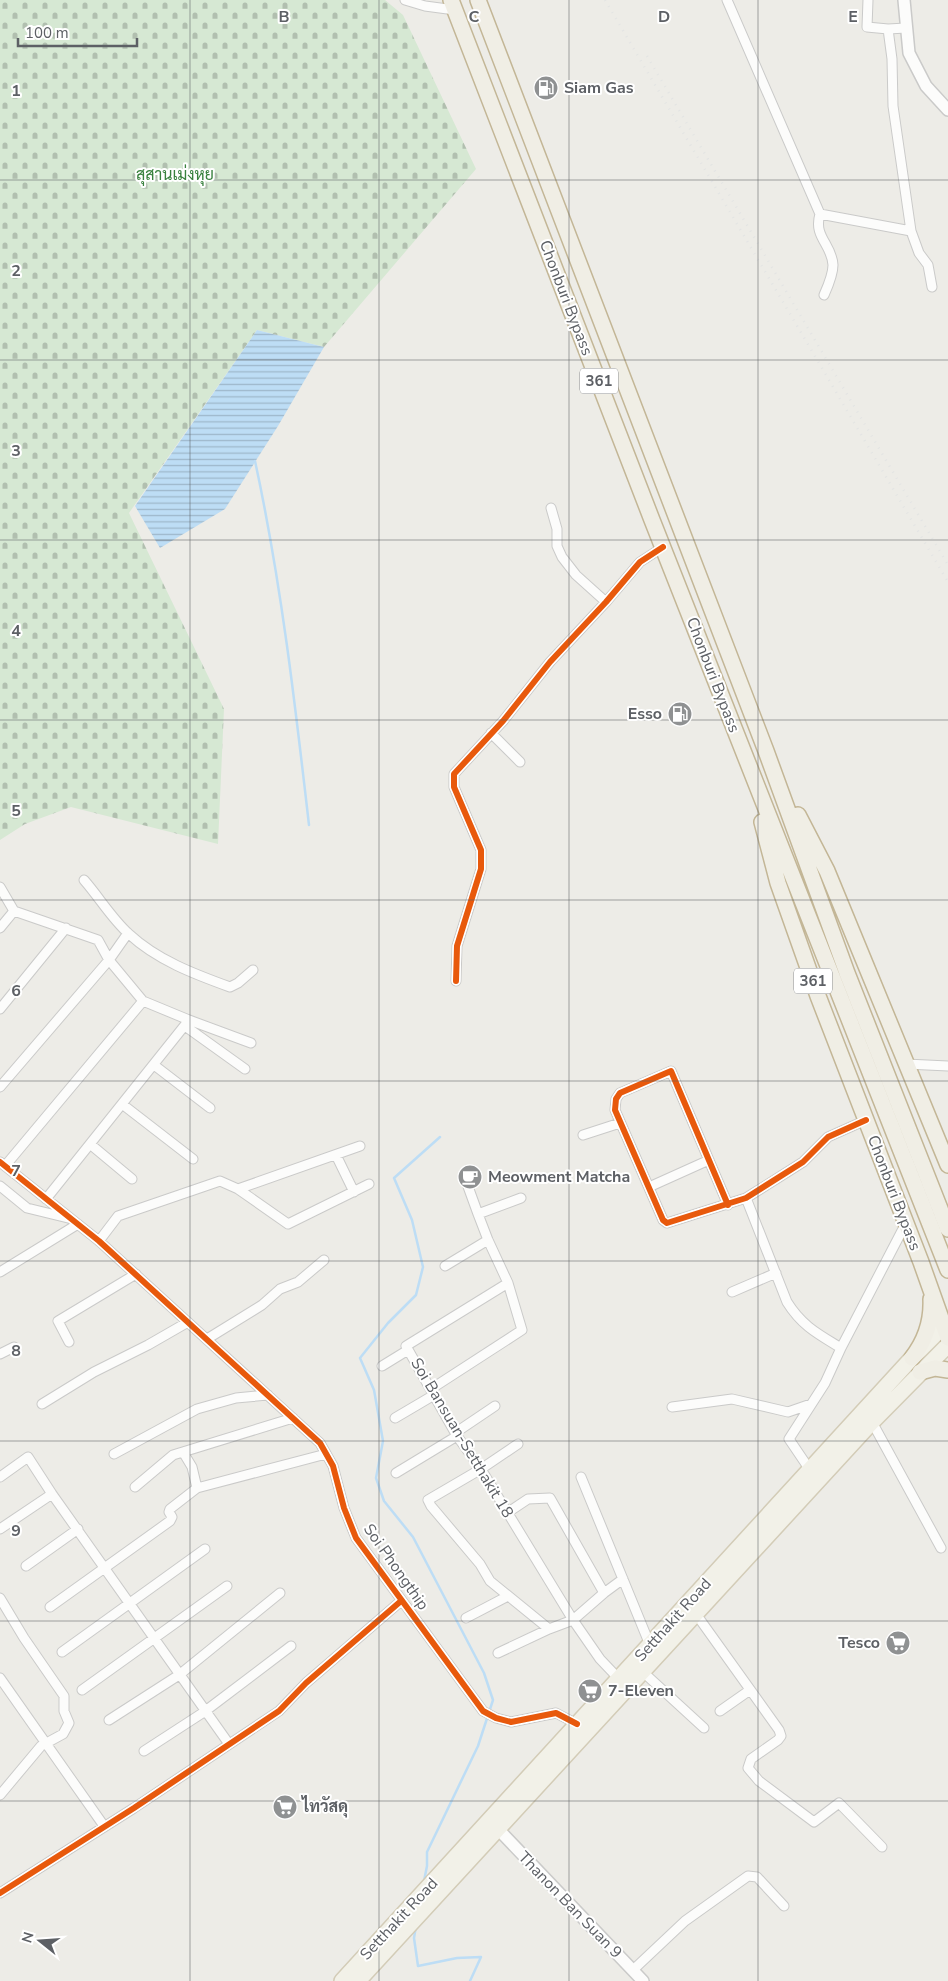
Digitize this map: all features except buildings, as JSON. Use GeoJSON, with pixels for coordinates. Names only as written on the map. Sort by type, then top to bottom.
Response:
{"type":"FeatureCollection","features":[{"type":"Feature","properties":{"kind":"highway","name":"Chonburi Bypass"},"geometry":{"type":"LineString","coordinates":[[478,0],[766,751],[841,975],[948,1272]]}},
{"type":"Feature","properties":{"kind":"highway","name":"Chonburi Bypass"},"geometry":{"type":"LineString","coordinates":[[453,5],[747,762],[841,975],[948,1229]]}},
{"type":"Feature","properties":{"kind":"highway","name":"Chonburi Bypass"},"geometry":{"type":"LineString","coordinates":[[766,751],[827,870],[948,1165]]}},
{"type":"Feature","properties":{"kind":"highway","name":"Chonburi Bypass"},"geometry":{"type":"LineString","coordinates":[[747,762],[778,883],[818,996],[947,1329]]}},
{"type":"Feature","properties":{"kind":"highway"},"geometry":{"type":"LineString","coordinates":[[921,1262],[930,1270],[942,1274],[948,1272]]}},
{"type":"Feature","properties":{"kind":"highway"},"geometry":{"type":"LineString","coordinates":[[912,1358],[924,1340],[928,1329],[932,1308],[930,1286]]}},
{"type":"Feature","properties":{"kind":"highway"},"geometry":{"type":"LineString","coordinates":[[920,1372],[935,1368],[948,1370]]}},
{"type":"Feature","properties":{"kind":"main road","name":"Setthakit Road"},"geometry":{"type":"LineString","coordinates":[[342,1981],[427,1897],[493,1825],[643,1672],[696,1614],[810,1470],[912,1358],[947,1329]]}},
{"type":"Feature","properties":{"kind":"main road","name":"Setthakit Road"},"geometry":{"type":"LineString","coordinates":[[358,1981],[407,1928],[436,1879],[493,1825],[577,1724],[650,1644],[948,1345]]}},
{"type":"Feature","properties":{"kind":"street"},"geometry":{"type":"LineString","coordinates":[[405,0],[425,6],[453,5]]}},
{"type":"Feature","properties":{"kind":"street"},"geometry":{"type":"LineString","coordinates":[[727,0],[820,214],[817,228],[833,262],[833,270],[824,295]]}},
{"type":"Feature","properties":{"kind":"street"},"geometry":{"type":"LineString","coordinates":[[868,0],[867,27],[906,28]]}},
{"type":"Feature","properties":{"kind":"street"},"geometry":{"type":"LineString","coordinates":[[904,0],[909,53],[926,86],[948,110]]}},
{"type":"Feature","properties":{"kind":"street"},"geometry":{"type":"LineString","coordinates":[[888,29],[892,59],[893,106],[911,230],[919,253],[928,266],[932,287]]}},
{"type":"Feature","properties":{"kind":"street"},"geometry":{"type":"LineString","coordinates":[[820,214],[911,230]]}},
{"type":"Feature","properties":{"kind":"street"},"geometry":{"type":"LineString","coordinates":[[551,508],[562,557],[576,575],[606,602]]}},
{"type":"Feature","properties":{"kind":"street"},"geometry":{"type":"LineString","coordinates":[[456,981],[457,946],[481,869],[481,850],[454,787],[454,774],[550,662],[640,562],[663,547]]}},
{"type":"Feature","properties":{"kind":"street"},"geometry":{"type":"LineString","coordinates":[[491,733],[520,762]]}},
{"type":"Feature","properties":{"kind":"street"},"geometry":{"type":"LineString","coordinates":[[84,880],[128,933],[164,960],[230,987],[238,983],[253,970]]}},
{"type":"Feature","properties":{"kind":"street"},"geometry":{"type":"LineString","coordinates":[[0,887],[14,911],[98,940],[108,960],[143,1001],[187,1023],[251,1043]]}},
{"type":"Feature","properties":{"kind":"street"},"geometry":{"type":"LineString","coordinates":[[0,928],[14,911]]}},
{"type":"Feature","properties":{"kind":"street"},"geometry":{"type":"LineString","coordinates":[[0,1009],[66,928]]}},
{"type":"Feature","properties":{"kind":"street"},"geometry":{"type":"LineString","coordinates":[[0,1087],[108,960],[128,933]]}},
{"type":"Feature","properties":{"kind":"street"},"geometry":{"type":"LineString","coordinates":[[3,1164],[143,1001]]}},
{"type":"Feature","properties":{"kind":"street"},"geometry":{"type":"LineString","coordinates":[[46,1199],[187,1023]]}},
{"type":"Feature","properties":{"kind":"street"},"geometry":{"type":"LineString","coordinates":[[187,1023],[245,1069]]}},
{"type":"Feature","properties":{"kind":"street"},"geometry":{"type":"LineString","coordinates":[[906,1064],[948,1066]]}},
{"type":"Feature","properties":{"kind":"street"},"geometry":{"type":"LineString","coordinates":[[154,1065],[210,1108]]}},
{"type":"Feature","properties":{"kind":"street"},"geometry":{"type":"LineString","coordinates":[[728,1205],[671,1071],[620,1093],[614,1103],[615,1110],[663,1220],[667,1224],[728,1205],[746,1198],[803,1162],[828,1137],[866,1120]]}},
{"type":"Feature","properties":{"kind":"street"},"geometry":{"type":"LineString","coordinates":[[122,1104],[193,1160]]}},
{"type":"Feature","properties":{"kind":"street"},"geometry":{"type":"LineString","coordinates":[[583,1135],[620,1123]]}},
{"type":"Feature","properties":{"kind":"street"},"geometry":{"type":"LineString","coordinates":[[90,1144],[132,1179]]}},
{"type":"Feature","properties":{"kind":"street"},"geometry":{"type":"LineString","coordinates":[[238,1190],[360,1146]]}},
{"type":"Feature","properties":{"kind":"street"},"geometry":{"type":"LineString","coordinates":[[336,1154],[354,1192]]}},
{"type":"Feature","properties":{"kind":"street"},"geometry":{"type":"LineString","coordinates":[[649,1187],[709,1160]]}},
{"type":"Feature","properties":{"kind":"street","name":"Soi Phongthip"},"geometry":{"type":"LineString","coordinates":[[3,1164],[136,1274],[320,1443],[333,1466],[344,1508],[356,1538],[484,1711],[496,1718],[511,1722],[556,1713],[577,1724]]}},
{"type":"Feature","properties":{"kind":"street"},"geometry":{"type":"LineString","coordinates":[[99,1242],[118,1216],[220,1181],[238,1190],[288,1224],[369,1184]]}},
{"type":"Feature","properties":{"kind":"street"},"geometry":{"type":"LineString","coordinates":[[395,1418],[522,1330],[508,1284],[488,1240],[466,1181]]}},
{"type":"Feature","properties":{"kind":"street"},"geometry":{"type":"LineString","coordinates":[[0,1186],[27,1208],[74,1221]]}},
{"type":"Feature","properties":{"kind":"street"},"geometry":{"type":"LineString","coordinates":[[478,1214],[521,1198]]}},
{"type":"Feature","properties":{"kind":"street"},"geometry":{"type":"LineString","coordinates":[[746,1198],[787,1302],[796,1317],[808,1328],[841,1348]]}},
{"type":"Feature","properties":{"kind":"street"},"geometry":{"type":"LineString","coordinates":[[0,1272],[74,1221]]}},
{"type":"Feature","properties":{"kind":"street"},"geometry":{"type":"LineString","coordinates":[[810,1470],[789,1438],[825,1383],[841,1348],[906,1223]]}},
{"type":"Feature","properties":{"kind":"street"},"geometry":{"type":"LineString","coordinates":[[444,1266],[488,1240]]}},
{"type":"Feature","properties":{"kind":"street"},"geometry":{"type":"LineString","coordinates":[[207,1339],[262,1305],[280,1289],[298,1282],[324,1260]]}},
{"type":"Feature","properties":{"kind":"street"},"geometry":{"type":"LineString","coordinates":[[732,1292],[776,1273]]}},
{"type":"Feature","properties":{"kind":"street"},"geometry":{"type":"LineString","coordinates":[[69,1342],[58,1321],[136,1274]]}},
{"type":"Feature","properties":{"kind":"street","name":"Soi Bansuan-Setthakit 18"},"geometry":{"type":"LineString","coordinates":[[508,1284],[406,1346],[456,1434],[481,1469],[573,1620],[600,1659],[619,1679]]}},
{"type":"Feature","properties":{"kind":"street"},"geometry":{"type":"LineString","coordinates":[[42,1404],[94,1372],[148,1345],[188,1322]]}},
{"type":"Feature","properties":{"kind":"street"},"geometry":{"type":"LineString","coordinates":[[0,1354],[14,1347]]}},
{"type":"Feature","properties":{"kind":"street"},"geometry":{"type":"LineString","coordinates":[[382,1366],[408,1350]]}},
{"type":"Feature","properties":{"kind":"street"},"geometry":{"type":"LineString","coordinates":[[114,1454],[197,1409],[236,1398],[268,1395]]}},
{"type":"Feature","properties":{"kind":"street"},"geometry":{"type":"LineString","coordinates":[[672,1407],[732,1399],[788,1412],[811,1404]]}},
{"type":"Feature","properties":{"kind":"street"},"geometry":{"type":"LineString","coordinates":[[396,1473],[495,1406]]}},
{"type":"Feature","properties":{"kind":"street"},"geometry":{"type":"LineString","coordinates":[[135,1487],[173,1455],[293,1418]]}},
{"type":"Feature","properties":{"kind":"street"},"geometry":{"type":"LineString","coordinates":[[872,1422],[940,1548]]}},
{"type":"Feature","properties":{"kind":"street"},"geometry":{"type":"LineString","coordinates":[[518,1444],[481,1469],[428,1500],[480,1564],[490,1581],[549,1629]]}},
{"type":"Feature","properties":{"kind":"street"},"geometry":{"type":"LineString","coordinates":[[183,1452],[192,1467],[197,1488]]}},
{"type":"Feature","properties":{"kind":"street"},"geometry":{"type":"LineString","coordinates":[[50,1607],[170,1521],[172,1517],[168,1512],[170,1509],[197,1488],[326,1454]]}},
{"type":"Feature","properties":{"kind":"street"},"geometry":{"type":"LineString","coordinates":[[0,1477],[28,1457],[228,1744]]}},
{"type":"Feature","properties":{"kind":"street"},"geometry":{"type":"LineString","coordinates":[[581,1477],[650,1644]]}},
{"type":"Feature","properties":{"kind":"street"},"geometry":{"type":"LineString","coordinates":[[0,1529],[52,1494]]}},
{"type":"Feature","properties":{"kind":"street"},"geometry":{"type":"LineString","coordinates":[[507,1513],[528,1499],[550,1498],[604,1593]]}},
{"type":"Feature","properties":{"kind":"street"},"geometry":{"type":"LineString","coordinates":[[26,1566],[78,1529]]}},
{"type":"Feature","properties":{"kind":"street"},"geometry":{"type":"LineString","coordinates":[[62,1652],[206,1549]]}},
{"type":"Feature","properties":{"kind":"street"},"geometry":{"type":"LineString","coordinates":[[498,1653],[573,1620],[623,1579]]}},
{"type":"Feature","properties":{"kind":"street"},"geometry":{"type":"LineString","coordinates":[[82,1690],[227,1586]]}},
{"type":"Feature","properties":{"kind":"street"},"geometry":{"type":"LineString","coordinates":[[109,1720],[179,1675],[280,1593]]}},
{"type":"Feature","properties":{"kind":"street"},"geometry":{"type":"LineString","coordinates":[[466,1618],[508,1596]]}},
{"type":"Feature","properties":{"kind":"street"},"geometry":{"type":"LineString","coordinates":[[0,1598],[24,1638],[64,1696],[64,1711],[68,1722],[63,1734],[45,1744],[26,1762],[0,1795]]}},
{"type":"Feature","properties":{"kind":"street"},"geometry":{"type":"LineString","coordinates":[[0,1892],[279,1711],[306,1683],[401,1601]]}},
{"type":"Feature","properties":{"kind":"street"},"geometry":{"type":"LineString","coordinates":[[696,1614],[779,1730],[781,1736],[751,1759],[748,1768],[759,1781],[814,1822],[839,1803],[882,1847]]}},
{"type":"Feature","properties":{"kind":"street"},"geometry":{"type":"LineString","coordinates":[[144,1751],[204,1712],[291,1646]]}},
{"type":"Feature","properties":{"kind":"street"},"geometry":{"type":"LineString","coordinates":[[643,1672],[704,1728]]}},
{"type":"Feature","properties":{"kind":"street"},"geometry":{"type":"LineString","coordinates":[[0,1678],[104,1826]]}},
{"type":"Feature","properties":{"kind":"street"},"geometry":{"type":"LineString","coordinates":[[720,1711],[750,1690]]}},
{"type":"Feature","properties":{"kind":"street","name":"Thanon Ban Suan 9"},"geometry":{"type":"LineString","coordinates":[[493,1825],[643,1981]]}},
{"type":"Feature","properties":{"kind":"street"},"geometry":{"type":"LineString","coordinates":[[633,1970],[685,1921],[748,1876],[757,1877],[784,1906]]}},
{"type":"Feature","properties":{"kind":"green space","name":"สุสานเม่งหุย"},"geometry":{"type":"Polygon","coordinates":[[[0,0],[385,0],[403,15],[476,169],[324,347],[257,330],[129,513],[224,709],[218,844],[71,807],[25,824],[0,840],[0,0]]]}},
{"type":"Feature","properties":{"kind":"water"},"geometry":{"type":"Polygon","coordinates":[[[257,330],[324,347],[278,426],[225,509],[160,548],[135,506],[257,330]]]}},
{"type":"Feature","properties":{"kind":"waterway"},"geometry":{"type":"LineString","coordinates":[[255,461],[280,597],[309,825]]}},
{"type":"Feature","properties":{"kind":"waterway"},"geometry":{"type":"LineString","coordinates":[[424,1881],[427,1852],[478,1746],[493,1700],[484,1673],[413,1537],[384,1501],[376,1478],[383,1441],[374,1390],[360,1358],[388,1323],[416,1295],[423,1267],[412,1220],[394,1178],[440,1137]]}},
{"type":"Feature","properties":{"kind":"waterway"},"geometry":{"type":"LineString","coordinates":[[416,1926],[414,1938],[418,1966],[457,1958],[481,1957],[470,1981]]}},
{"type":"Feature","properties":{"kind":"railway"},"geometry":{"type":"LineString","coordinates":[[605,0],[948,582]]}},
{"type":"Feature","properties":{"kind":"railway"},"geometry":{"type":"LineString","coordinates":[[647,56],[948,565]]}},
{"type":"Feature","properties":{"kind":"cycle path"},"geometry":{"type":"LineString","coordinates":[[456,981],[457,946],[481,869],[481,850],[454,787],[454,774],[503,721],[550,662],[640,562],[663,547]]}},
{"type":"Feature","properties":{"kind":"cycle path"},"geometry":{"type":"LineString","coordinates":[[728,1205],[671,1071],[620,1093],[616,1099],[615,1110],[663,1220],[667,1223],[746,1198],[803,1162],[828,1137],[866,1120]]}},
{"type":"Feature","properties":{"kind":"cycle path"},"geometry":{"type":"LineString","coordinates":[[0,1162],[99,1241],[320,1443],[333,1466],[344,1508],[356,1538],[483,1711],[496,1718],[511,1722],[556,1713],[577,1724]]}},
{"type":"Feature","properties":{"kind":"cycle path"},"geometry":{"type":"LineString","coordinates":[[0,1893],[134,1808],[279,1711],[306,1683],[401,1601]]}},
{"type":"Feature","properties":{"kind":"place","name":"Siam Gas"},"geometry":{"type":"Point","coordinates":[546,88]}},
{"type":"Feature","properties":{"kind":"place","name":"Esso"},"geometry":{"type":"Point","coordinates":[680,714]}},
{"type":"Feature","properties":{"kind":"place","name":"Meowment Matcha"},"geometry":{"type":"Point","coordinates":[470,1177]}},
{"type":"Feature","properties":{"kind":"place","name":"Tesco"},"geometry":{"type":"Point","coordinates":[898,1643]}},
{"type":"Feature","properties":{"kind":"place","name":"7-Eleven"},"geometry":{"type":"Point","coordinates":[590,1691]}},
{"type":"Feature","properties":{"kind":"place","name":"ไทวัสดุ"},"geometry":{"type":"Point","coordinates":[285,1807]}}]}
